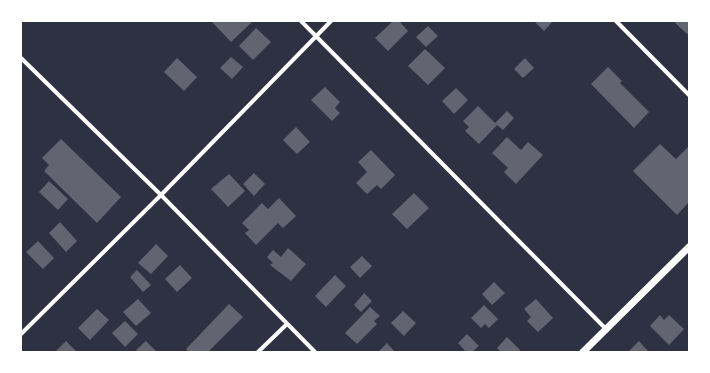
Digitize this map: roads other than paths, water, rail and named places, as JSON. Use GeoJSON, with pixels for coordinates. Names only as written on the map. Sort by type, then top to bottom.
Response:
{"type":"FeatureCollection","features":[{"type":"Feature","properties":{"kind":"street"},"geometry":{"type":"LineString","coordinates":[[301,21],[606,329]]}},
{"type":"Feature","properties":{"kind":"street"},"geometry":{"type":"LineString","coordinates":[[21,334],[161,195],[331,21]]}},
{"type":"Feature","properties":{"kind":"street"},"geometry":{"type":"LineString","coordinates":[[616,21],[689,94]]}},
{"type":"Feature","properties":{"kind":"street"},"geometry":{"type":"LineString","coordinates":[[21,58],[161,195],[315,352]]}},
{"type":"Feature","properties":{"kind":"street"},"geometry":{"type":"LineString","coordinates":[[583,352],[689,247]]}},
{"type":"Feature","properties":{"kind":"street"},"geometry":{"type":"LineString","coordinates":[[258,352],[287,324]]}}]}
